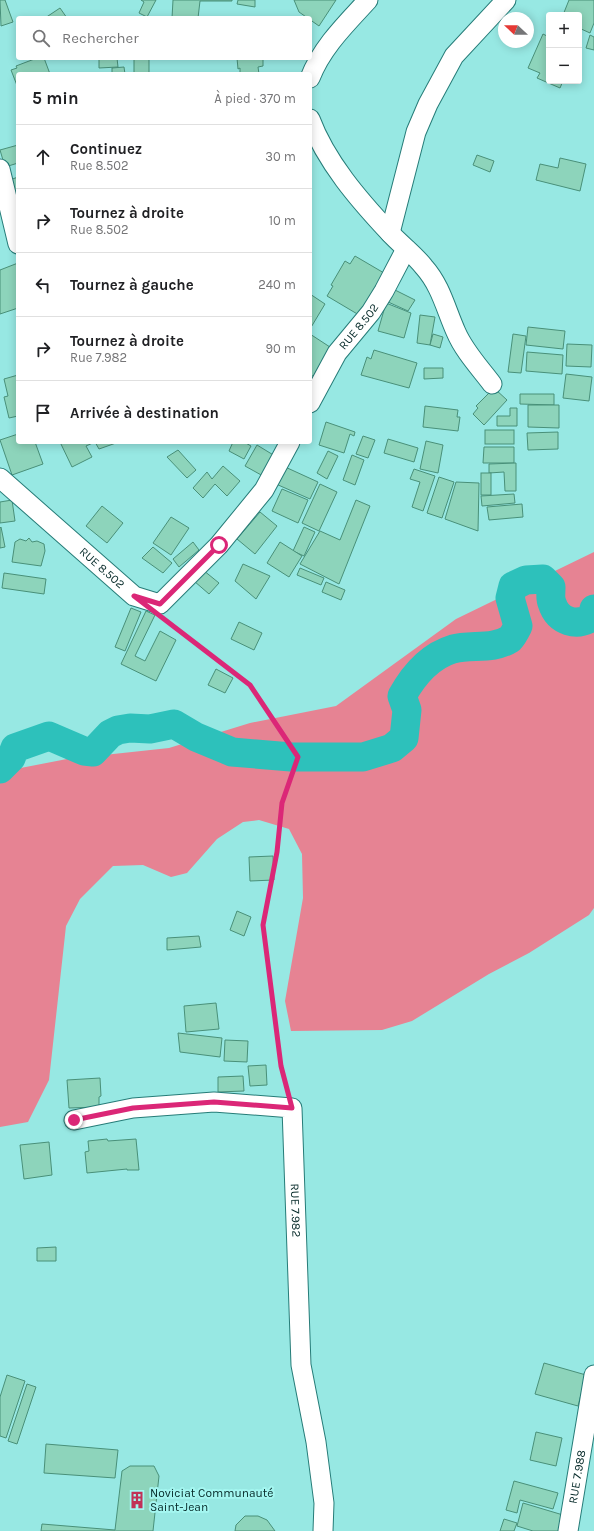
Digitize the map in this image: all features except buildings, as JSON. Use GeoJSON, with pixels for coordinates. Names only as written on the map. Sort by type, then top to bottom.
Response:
{"type":"FeatureCollection","features":[{"type":"Feature","properties":{"kind":"street"},"geometry":{"type":"LineString","coordinates":[[312,74],[321,56],[335,36],[368,0]]}},
{"type":"Feature","properties":{"kind":"street"},"geometry":{"type":"LineString","coordinates":[[390,233],[416,132],[428,104],[454,56],[506,0]]}},
{"type":"Feature","properties":{"kind":"street"},"geometry":{"type":"LineString","coordinates":[[313,138],[360,198],[390,233],[424,267],[435,282],[456,334],[492,384]]}},
{"type":"Feature","properties":{"kind":"street"},"geometry":{"type":"LineString","coordinates":[[0,169],[16,236]]}},
{"type":"Feature","properties":{"kind":"street","name":"RUE 8.502"},"geometry":{"type":"LineString","coordinates":[[312,399],[337,353],[374,307],[406,248]]}},
{"type":"Feature","properties":{"kind":"street","name":"RUE 8.502"},"geometry":{"type":"LineString","coordinates":[[0,478],[134,596],[160,604],[219,545],[264,490],[289,444]]}},
{"type":"Feature","properties":{"kind":"street"},"geometry":{"type":"LineString","coordinates":[[74,1120],[133,1108],[214,1102],[292,1108]]}},
{"type":"Feature","properties":{"kind":"street","name":"RUE 7.982"},"geometry":{"type":"LineString","coordinates":[[292,1108],[301,1365],[318,1457],[324,1503],[323,1531]]}},
{"type":"Feature","properties":{"kind":"street","name":"RUE 7.988"},"geometry":{"type":"LineString","coordinates":[[568,1531],[594,1375]]}},
{"type":"Feature","properties":{"kind":"path"},"geometry":{"type":"LineString","coordinates":[[165,619],[250,685],[298,757],[282,803],[277,852],[263,925],[281,1066],[292,1108]]}},
{"type":"Feature","properties":{"kind":"shaded area"},"geometry":{"type":"Polygon","coordinates":[[[594,552],[594,908],[589,915],[529,953],[489,974],[412,1021],[382,1030],[291,1031],[285,1001],[303,898],[302,854],[289,829],[259,820],[243,822],[217,839],[187,873],[171,877],[143,865],[113,866],[80,899],[66,926],[49,1080],[28,1122],[0,1127],[0,772],[67,759],[169,748],[250,723],[336,706],[456,619],[594,552]]]}},
{"type":"Feature","properties":{"kind":"waterway"},"geometry":{"type":"LineString","coordinates":[[0,769],[11,758],[15,748],[49,736],[84,751],[93,752],[110,734],[118,730],[130,728],[150,729],[174,724],[196,737],[232,752],[291,757],[363,757],[392,748],[404,738],[407,710],[402,696],[417,674],[437,656],[453,649],[489,646],[511,638],[518,626],[510,598],[513,586],[526,580],[543,579],[551,587],[551,600],[555,609],[559,615],[569,621],[580,622],[586,620],[592,617],[594,609]]}},
{"type":"Feature","properties":{"kind":"place","name":"Noviciat Communauté Saint-Jean"},"geometry":{"type":"Point","coordinates":[137,1500]}},
{"type":"Feature","properties":{"kind":"route"},"geometry":{"type":"LineString","coordinates":[[74,1120],[133,1108],[170,1104],[214,1102],[292,1108],[286,1079],[281,1066],[263,925],[277,852],[282,803],[298,757],[250,685],[134,596],[160,604],[219,545]]}}]}
